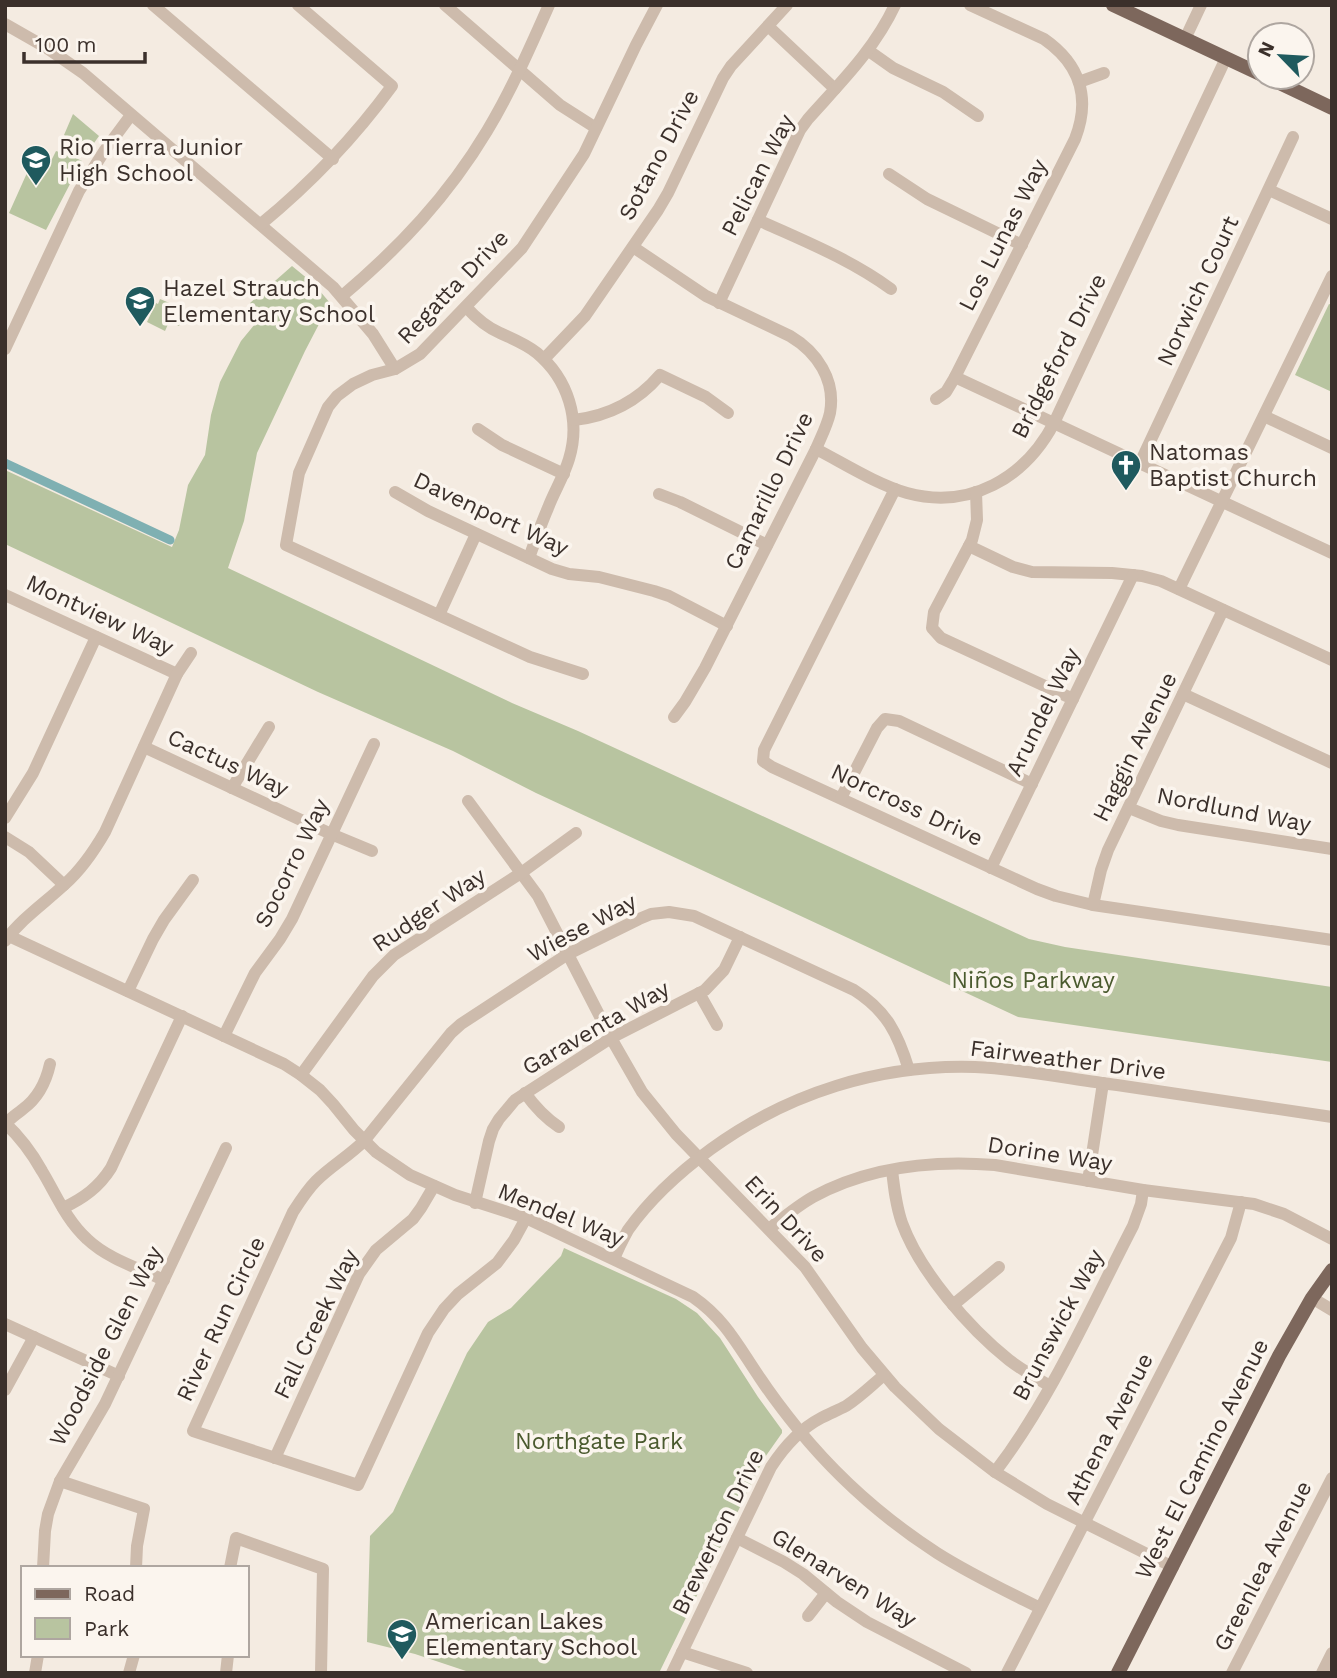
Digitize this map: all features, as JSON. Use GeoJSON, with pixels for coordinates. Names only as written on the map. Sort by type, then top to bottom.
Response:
{"type":"FeatureCollection","features":[{"type":"Feature","properties":{"kind":"main road"},"geometry":{"type":"LineString","coordinates":[[1114,5],[1246,67]]}},
{"type":"Feature","properties":{"kind":"main road"},"geometry":{"type":"LineString","coordinates":[[1296,91],[1332,108]]}},
{"type":"Feature","properties":{"kind":"main road","name":"West El Camino Avenue"},"geometry":{"type":"LineString","coordinates":[[1118,1673],[1279,1356],[1312,1298],[1332,1270]]}},
{"type":"Feature","properties":{"kind":"street"},"geometry":{"type":"LineString","coordinates":[[153,5],[333,159]]}},
{"type":"Feature","properties":{"kind":"street"},"geometry":{"type":"LineString","coordinates":[[261,224],[333,159],[392,86],[298,5]]}},
{"type":"Feature","properties":{"kind":"street"},"geometry":{"type":"LineString","coordinates":[[445,5],[560,105],[596,128]]}},
{"type":"Feature","properties":{"kind":"street"},"geometry":{"type":"LineString","coordinates":[[342,296],[406,238],[450,186],[488,130],[549,5]]}},
{"type":"Feature","properties":{"kind":"street","name":"Regatta Drive"},"geometry":{"type":"LineString","coordinates":[[583,674],[530,657],[286,545],[299,473],[328,407],[353,384],[395,369],[419,354],[523,248],[581,159],[657,5]]}},
{"type":"Feature","properties":{"kind":"street","name":"Sotano Drive"},"geometry":{"type":"LineString","coordinates":[[544,359],[585,316],[668,193],[731,66],[787,5]]}},
{"type":"Feature","properties":{"kind":"street","name":"Pelican Way"},"geometry":{"type":"LineString","coordinates":[[719,303],[800,130],[869,51],[895,5]]}},
{"type":"Feature","properties":{"kind":"street","name":"Los Lunas Way"},"geometry":{"type":"LineString","coordinates":[[936,399],[946,392],[955,377],[1022,245],[1080,127],[1083,107],[1079,82],[1064,56],[1044,39],[970,5]]}},
{"type":"Feature","properties":{"kind":"street"},"geometry":{"type":"LineString","coordinates":[[1185,38],[1201,5]]}},
{"type":"Feature","properties":{"kind":"street"},"geometry":{"type":"LineString","coordinates":[[5,24],[66,61],[261,224],[342,296],[373,334],[395,369]]}},
{"type":"Feature","properties":{"kind":"street"},"geometry":{"type":"LineString","coordinates":[[768,26],[835,89]]}},
{"type":"Feature","properties":{"kind":"street"},"geometry":{"type":"LineString","coordinates":[[869,51],[893,68],[943,92],[978,116]]}},
{"type":"Feature","properties":{"kind":"street","name":"Bridgeford Drive"},"geometry":{"type":"LineString","coordinates":[[816,449],[895,489],[939,498],[976,492],[1002,481],[1023,466],[1040,447],[1054,423],[1226,58]]}},
{"type":"Feature","properties":{"kind":"street"},"geometry":{"type":"LineString","coordinates":[[1079,82],[1104,73]]}},
{"type":"Feature","properties":{"kind":"street"},"geometry":{"type":"LineString","coordinates":[[5,349],[79,191],[131,114]]}},
{"type":"Feature","properties":{"kind":"street","name":"Norwich Court"},"geometry":{"type":"LineString","coordinates":[[1140,463],[1293,137]]}},
{"type":"Feature","properties":{"kind":"street"},"geometry":{"type":"LineString","coordinates":[[889,174],[927,199],[1022,245]]}},
{"type":"Feature","properties":{"kind":"street"},"geometry":{"type":"LineString","coordinates":[[1269,190],[1332,219]]}},
{"type":"Feature","properties":{"kind":"street"},"geometry":{"type":"LineString","coordinates":[[758,220],[844,260],[891,289]]}},
{"type":"Feature","properties":{"kind":"street","name":"Camarillo Drive"},"geometry":{"type":"LineString","coordinates":[[633,247],[696,290],[806,346],[819,361],[829,384],[830,410],[816,449],[727,626],[695,686],[674,717]]}},
{"type":"Feature","properties":{"kind":"street"},"geometry":{"type":"LineString","coordinates":[[1179,589],[1332,276]]}},
{"type":"Feature","properties":{"kind":"street"},"geometry":{"type":"LineString","coordinates":[[467,307],[489,328],[528,346],[544,359],[561,382],[571,407],[572,448],[529,558]]}},
{"type":"Feature","properties":{"kind":"street"},"geometry":{"type":"LineString","coordinates":[[573,420],[596,416],[624,406],[639,396],[660,375],[706,397],[728,413]]}},
{"type":"Feature","properties":{"kind":"street"},"geometry":{"type":"LineString","coordinates":[[955,377],[1332,553]]}},
{"type":"Feature","properties":{"kind":"street"},"geometry":{"type":"LineString","coordinates":[[1264,416],[1332,448]]}},
{"type":"Feature","properties":{"kind":"street"},"geometry":{"type":"LineString","coordinates":[[478,429],[511,450],[564,474]]}},
{"type":"Feature","properties":{"kind":"street","name":"Norcross Drive"},"geometry":{"type":"LineString","coordinates":[[895,489],[764,750],[763,761],[1047,892],[1093,905],[1332,940]]}},
{"type":"Feature","properties":{"kind":"street","name":"Davenport Way"},"geometry":{"type":"LineString","coordinates":[[395,492],[428,511],[552,569],[654,590],[727,626]]}},
{"type":"Feature","properties":{"kind":"street"},"geometry":{"type":"LineString","coordinates":[[976,492],[977,520],[969,545],[934,612],[932,628],[942,638],[1073,699]]}},
{"type":"Feature","properties":{"kind":"street"},"geometry":{"type":"LineString","coordinates":[[659,494],[767,545]]}},
{"type":"Feature","properties":{"kind":"street"},"geometry":{"type":"LineString","coordinates":[[439,615],[476,534]]}},
{"type":"Feature","properties":{"kind":"street"},"geometry":{"type":"LineString","coordinates":[[969,545],[1013,567],[1032,572],[1112,573],[1161,581],[1332,660]]}},
{"type":"Feature","properties":{"kind":"street","name":"Arundel Way"},"geometry":{"type":"LineString","coordinates":[[991,867],[1133,575]]}},
{"type":"Feature","properties":{"kind":"street","name":"Montview Way"},"geometry":{"type":"LineString","coordinates":[[5,595],[177,674]]}},
{"type":"Feature","properties":{"kind":"street","name":"Haggin Avenue"},"geometry":{"type":"LineString","coordinates":[[1093,905],[1108,850],[1223,610]]}},
{"type":"Feature","properties":{"kind":"street"},"geometry":{"type":"LineString","coordinates":[[5,818],[33,773],[96,637]]}},
{"type":"Feature","properties":{"kind":"street"},"geometry":{"type":"LineString","coordinates":[[7,938],[36,908],[64,885],[95,849],[177,674],[191,653]]}},
{"type":"Feature","properties":{"kind":"street"},"geometry":{"type":"LineString","coordinates":[[1183,694],[1332,763]]}},
{"type":"Feature","properties":{"kind":"street"},"geometry":{"type":"LineString","coordinates":[[841,798],[877,728],[885,719],[899,721],[1032,784]]}},
{"type":"Feature","properties":{"kind":"street"},"geometry":{"type":"LineString","coordinates":[[232,788],[269,727]]}},
{"type":"Feature","properties":{"kind":"street","name":"Socorro Way"},"geometry":{"type":"LineString","coordinates":[[224,1036],[251,981],[292,919],[374,744]]}},
{"type":"Feature","properties":{"kind":"street","name":"Cactus Way"},"geometry":{"type":"LineString","coordinates":[[144,747],[331,834],[373,850]]}},
{"type":"Feature","properties":{"kind":"street","name":"Erin Drive"},"geometry":{"type":"LineString","coordinates":[[468,801],[538,897],[611,1038],[650,1103],[676,1134],[805,1267],[884,1375],[939,1429],[995,1472],[1047,1504],[1173,1567]]}},
{"type":"Feature","properties":{"kind":"street","name":"Nordlund Way"},"geometry":{"type":"LineString","coordinates":[[1129,808],[1178,825],[1332,849]]}},
{"type":"Feature","properties":{"kind":"street","name":"Rudger Way"},"geometry":{"type":"LineString","coordinates":[[302,1075],[373,976],[394,955],[521,873],[576,832]]}},
{"type":"Feature","properties":{"kind":"street"},"geometry":{"type":"LineString","coordinates":[[5,837],[29,852],[64,885]]}},
{"type":"Feature","properties":{"kind":"street"},"geometry":{"type":"LineString","coordinates":[[128,991],[164,920],[193,880]]}},
{"type":"Feature","properties":{"kind":"street","name":"Wiese Way"},"geometry":{"type":"LineString","coordinates":[[364,1141],[451,1032],[461,1024],[568,954],[657,913],[694,916],[854,990],[876,1007],[893,1028],[903,1048],[909,1070]]}},
{"type":"Feature","properties":{"kind":"street","name":"Garaventa Way"},"geometry":{"type":"LineString","coordinates":[[475,1203],[489,1141],[506,1109],[525,1093],[611,1038],[699,993],[724,970],[740,937]]}},
{"type":"Feature","properties":{"kind":"street","name":"Mendel Way"},"geometry":{"type":"LineString","coordinates":[[7,938],[273,1058],[302,1075],[333,1104],[364,1141],[398,1168],[475,1203],[526,1218],[693,1297],[716,1315],[800,1432],[844,1478],[893,1521],[928,1546],[964,1569],[1041,1608]]}},
{"type":"Feature","properties":{"kind":"street"},"geometry":{"type":"LineString","coordinates":[[699,993],[718,1025]]}},
{"type":"Feature","properties":{"kind":"street"},"geometry":{"type":"LineString","coordinates":[[63,1208],[88,1194],[105,1178],[182,1016]]}},
{"type":"Feature","properties":{"kind":"street"},"geometry":{"type":"LineString","coordinates":[[50,1064],[40,1091],[5,1124],[29,1150],[74,1225],[94,1245],[163,1280]]}},
{"type":"Feature","properties":{"kind":"street","name":"Fairweather Drive"},"geometry":{"type":"LineString","coordinates":[[614,1259],[628,1230],[675,1179],[699,1158],[753,1121],[805,1096],[853,1080],[909,1070],[975,1067],[1004,1069],[1332,1117]]}},
{"type":"Feature","properties":{"kind":"street"},"geometry":{"type":"LineString","coordinates":[[1088,1181],[1103,1083]]}},
{"type":"Feature","properties":{"kind":"street"},"geometry":{"type":"LineString","coordinates":[[525,1093],[538,1111],[559,1127]]}},
{"type":"Feature","properties":{"kind":"street","name":"River Run Circle"},"geometry":{"type":"LineString","coordinates":[[364,1141],[317,1180],[293,1212],[193,1431],[358,1485],[435,1321],[458,1294],[497,1262],[526,1218]]}},
{"type":"Feature","properties":{"kind":"street","name":"Woodside Glen Way"},"geometry":{"type":"LineString","coordinates":[[43,1566],[44,1531],[60,1481],[119,1376],[226,1147]]}},
{"type":"Feature","properties":{"kind":"street","name":"Dorine Way"},"geometry":{"type":"LineString","coordinates":[[769,1229],[794,1209],[830,1189],[869,1175],[943,1163],[972,1163],[1143,1190],[1254,1204],[1284,1214],[1332,1239]]}},
{"type":"Feature","properties":{"kind":"street"},"geometry":{"type":"LineString","coordinates":[[892,1170],[899,1212],[908,1237],[933,1278],[953,1305],[998,1351],[1051,1386]]}},
{"type":"Feature","properties":{"kind":"street","name":"Fall Creek Way"},"geometry":{"type":"LineString","coordinates":[[275,1458],[363,1268],[376,1251],[413,1219],[434,1186]]}},
{"type":"Feature","properties":{"kind":"street","name":"Brunswick Way"},"geometry":{"type":"LineString","coordinates":[[995,1472],[1035,1415],[1051,1386],[1133,1226],[1143,1190]]}},
{"type":"Feature","properties":{"kind":"street","name":"Athena Avenue"},"geometry":{"type":"LineString","coordinates":[[1007,1673],[1231,1238],[1241,1202]]}},
{"type":"Feature","properties":{"kind":"street"},"geometry":{"type":"LineString","coordinates":[[953,1305],[999,1267]]}},
{"type":"Feature","properties":{"kind":"street"},"geometry":{"type":"LineString","coordinates":[[1312,1298],[1332,1310]]}},
{"type":"Feature","properties":{"kind":"street"},"geometry":{"type":"LineString","coordinates":[[5,1324],[119,1376]]}},
{"type":"Feature","properties":{"kind":"street"},"geometry":{"type":"LineString","coordinates":[[5,1390],[34,1337]]}},
{"type":"Feature","properties":{"kind":"street","name":"Brewerton Drive"},"geometry":{"type":"LineString","coordinates":[[672,1673],[771,1468],[786,1446],[800,1432],[856,1399],[884,1375]]}},
{"type":"Feature","properties":{"kind":"street","name":"Greenlea Avenue"},"geometry":{"type":"LineString","coordinates":[[1232,1673],[1332,1478]]}},
{"type":"Feature","properties":{"kind":"street"},"geometry":{"type":"LineString","coordinates":[[60,1481],[144,1509],[136,1566]]}},
{"type":"Feature","properties":{"kind":"street"},"geometry":{"type":"LineString","coordinates":[[230,1566],[236,1538],[323,1569],[321,1673]]}},
{"type":"Feature","properties":{"kind":"street","name":"Glenarven Way"},"geometry":{"type":"LineString","coordinates":[[737,1538],[803,1574],[867,1622],[967,1673]]}},
{"type":"Feature","properties":{"kind":"street"},"geometry":{"type":"LineString","coordinates":[[808,1616],[827,1594]]}},
{"type":"Feature","properties":{"kind":"street"},"geometry":{"type":"LineString","coordinates":[[682,1652],[747,1673]]}},
{"type":"Feature","properties":{"kind":"street"},"geometry":{"type":"LineString","coordinates":[[1321,1673],[1332,1653]]}},
{"type":"Feature","properties":{"kind":"green space"},"geometry":{"type":"Polygon","coordinates":[[[73,114],[99,136],[84,157],[62,147],[73,114]]]}},
{"type":"Feature","properties":{"kind":"green space"},"geometry":{"type":"Polygon","coordinates":[[[60,150],[82,161],[46,230],[9,213],[31,164],[46,171],[56,151],[60,150]]]}},
{"type":"Feature","properties":{"kind":"green space","name":"Niños Parkway"},"geometry":{"type":"Polygon","coordinates":[[[292,266],[314,284],[330,303],[257,453],[244,521],[228,568],[512,703],[1029,939],[1065,947],[1332,987],[1332,1062],[1018,1017],[5,544],[5,470],[172,547],[179,530],[188,485],[205,455],[211,415],[220,382],[241,341],[255,324],[250,303],[292,266]]]}},
{"type":"Feature","properties":{"kind":"green space"},"geometry":{"type":"Polygon","coordinates":[[[160,299],[186,310],[179,326],[169,322],[165,331],[147,322],[160,299]]]}},
{"type":"Feature","properties":{"kind":"green space"},"geometry":{"type":"Polygon","coordinates":[[[1329,304],[1332,305],[1332,392],[1295,375],[1329,304]]]}},
{"type":"Feature","properties":{"kind":"green space","name":"Northgate Park"},"geometry":{"type":"Polygon","coordinates":[[[564,1248],[676,1299],[697,1313],[720,1338],[782,1433],[763,1460],[659,1673],[472,1673],[367,1642],[370,1536],[393,1512],[467,1353],[488,1322],[511,1308],[561,1256],[564,1248]]]}},
{"type":"Feature","properties":{"kind":"waterway"},"geometry":{"type":"LineString","coordinates":[[5,463],[170,540]]}},
{"type":"Feature","properties":{"kind":"place","name":"Rio Tierra Junior High School"},"geometry":{"type":"Point","coordinates":[36,187]}},
{"type":"Feature","properties":{"kind":"place","name":"Hazel Strauch Elementary School"},"geometry":{"type":"Point","coordinates":[140,328]}},
{"type":"Feature","properties":{"kind":"place","name":"Natomas Baptist Church"},"geometry":{"type":"Point","coordinates":[1126,492]}},
{"type":"Feature","properties":{"kind":"place","name":"American Lakes Elementary School"},"geometry":{"type":"Point","coordinates":[402,1661]}}]}
